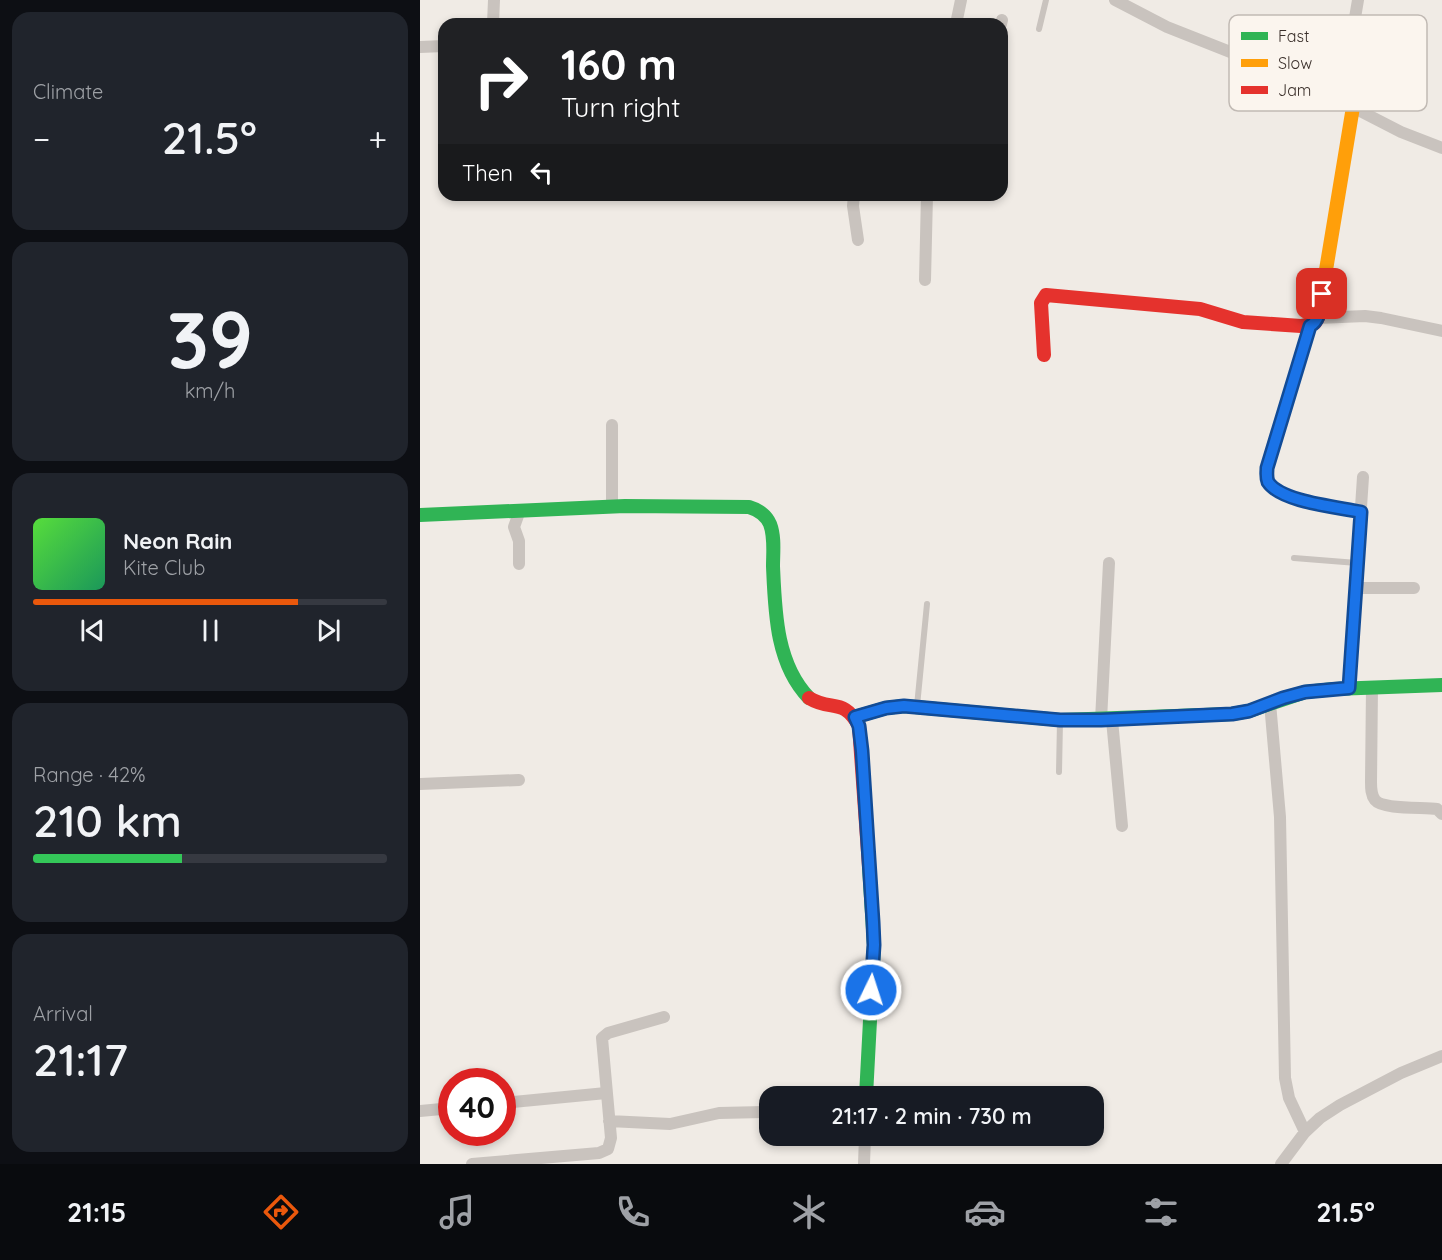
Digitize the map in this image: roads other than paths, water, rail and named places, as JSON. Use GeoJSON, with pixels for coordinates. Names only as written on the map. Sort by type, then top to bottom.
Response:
{"type":"FeatureCollection","features":[{"type":"Feature","properties":{"kind":"street"},"geometry":{"type":"LineString","coordinates":[[493,18],[494,0]]}},
{"type":"Feature","properties":{"kind":"street"},"geometry":{"type":"LineString","coordinates":[[957,18],[961,0]]}},
{"type":"Feature","properties":{"kind":"street"},"geometry":{"type":"LineString","coordinates":[[1115,0],[1138,6],[1183,34],[1229,52]]}},
{"type":"Feature","properties":{"kind":"street"},"geometry":{"type":"LineString","coordinates":[[1355,15],[1358,0]]}},
{"type":"Feature","properties":{"kind":"street"},"geometry":{"type":"LineString","coordinates":[[420,47],[438,46]]}},
{"type":"Feature","properties":{"kind":"street"},"geometry":{"type":"LineString","coordinates":[[1346,111],[1314,322],[1266,477],[1269,483],[1298,500],[1361,512]]}},
{"type":"Feature","properties":{"kind":"street"},"geometry":{"type":"LineString","coordinates":[[1360,111],[1401,132],[1442,147]]}},
{"type":"Feature","properties":{"kind":"street"},"geometry":{"type":"LineString","coordinates":[[853,201],[858,240]]}},
{"type":"Feature","properties":{"kind":"street"},"geometry":{"type":"LineString","coordinates":[[925,280],[927,201]]}},
{"type":"Feature","properties":{"kind":"street"},"geometry":{"type":"LineString","coordinates":[[1044,355],[1041,303],[1046,294],[1200,309],[1243,322],[1314,322],[1373,317],[1442,331]]}},
{"type":"Feature","properties":{"kind":"street"},"geometry":{"type":"LineString","coordinates":[[612,425],[612,506]]}},
{"type":"Feature","properties":{"kind":"street"},"geometry":{"type":"LineString","coordinates":[[1349,688],[1363,477]]}},
{"type":"Feature","properties":{"kind":"street"},"geometry":{"type":"LineString","coordinates":[[420,514],[612,506],[749,507],[765,514],[772,531],[779,637],[788,668],[809,699],[850,710],[859,726],[874,945],[867,1086]]}},
{"type":"Feature","properties":{"kind":"street"},"geometry":{"type":"LineString","coordinates":[[519,564],[519,541],[514,527],[520,510]]}},
{"type":"Feature","properties":{"kind":"street"},"geometry":{"type":"LineString","coordinates":[[1109,562],[1107,720],[1122,826]]}},
{"type":"Feature","properties":{"kind":"street"},"geometry":{"type":"LineString","coordinates":[[1356,588],[1414,588]]}},
{"type":"Feature","properties":{"kind":"street"},"geometry":{"type":"LineString","coordinates":[[855,717],[886,708],[904,706],[1060,720],[1232,714],[1249,711],[1305,692],[1442,685]]}},
{"type":"Feature","properties":{"kind":"street"},"geometry":{"type":"LineString","coordinates":[[1372,687],[1371,782],[1372,794],[1376,802],[1384,806],[1437,809],[1442,814]]}},
{"type":"Feature","properties":{"kind":"street"},"geometry":{"type":"LineString","coordinates":[[1270,703],[1280,817],[1286,1078],[1292,1105],[1305,1132]]}},
{"type":"Feature","properties":{"kind":"street"},"geometry":{"type":"LineString","coordinates":[[420,784],[519,780]]}},
{"type":"Feature","properties":{"kind":"street"},"geometry":{"type":"LineString","coordinates":[[472,1164],[605,1151],[610,1144],[602,1044],[604,1035],[664,1017]]}},
{"type":"Feature","properties":{"kind":"street"},"geometry":{"type":"LineString","coordinates":[[1281,1164],[1305,1132],[1320,1118],[1401,1073],[1442,1056]]}},
{"type":"Feature","properties":{"kind":"street"},"geometry":{"type":"LineString","coordinates":[[516,1102],[606,1093]]}},
{"type":"Feature","properties":{"kind":"street"},"geometry":{"type":"LineString","coordinates":[[420,1111],[438,1109]]}},
{"type":"Feature","properties":{"kind":"street"},"geometry":{"type":"LineString","coordinates":[[609,1121],[670,1124],[719,1113],[759,1112]]}},
{"type":"Feature","properties":{"kind":"street"},"geometry":{"type":"LineString","coordinates":[[864,1164],[865,1146]]}},
{"type":"Feature","properties":{"kind":"lane"},"geometry":{"type":"LineString","coordinates":[[1039,29],[1046,0]]}},
{"type":"Feature","properties":{"kind":"lane"},"geometry":{"type":"LineString","coordinates":[[1294,558],[1358,563]]}},
{"type":"Feature","properties":{"kind":"lane"},"geometry":{"type":"LineString","coordinates":[[916,707],[927,604]]}},
{"type":"Feature","properties":{"kind":"lane"},"geometry":{"type":"LineString","coordinates":[[1059,772],[1060,720]]}}]}
